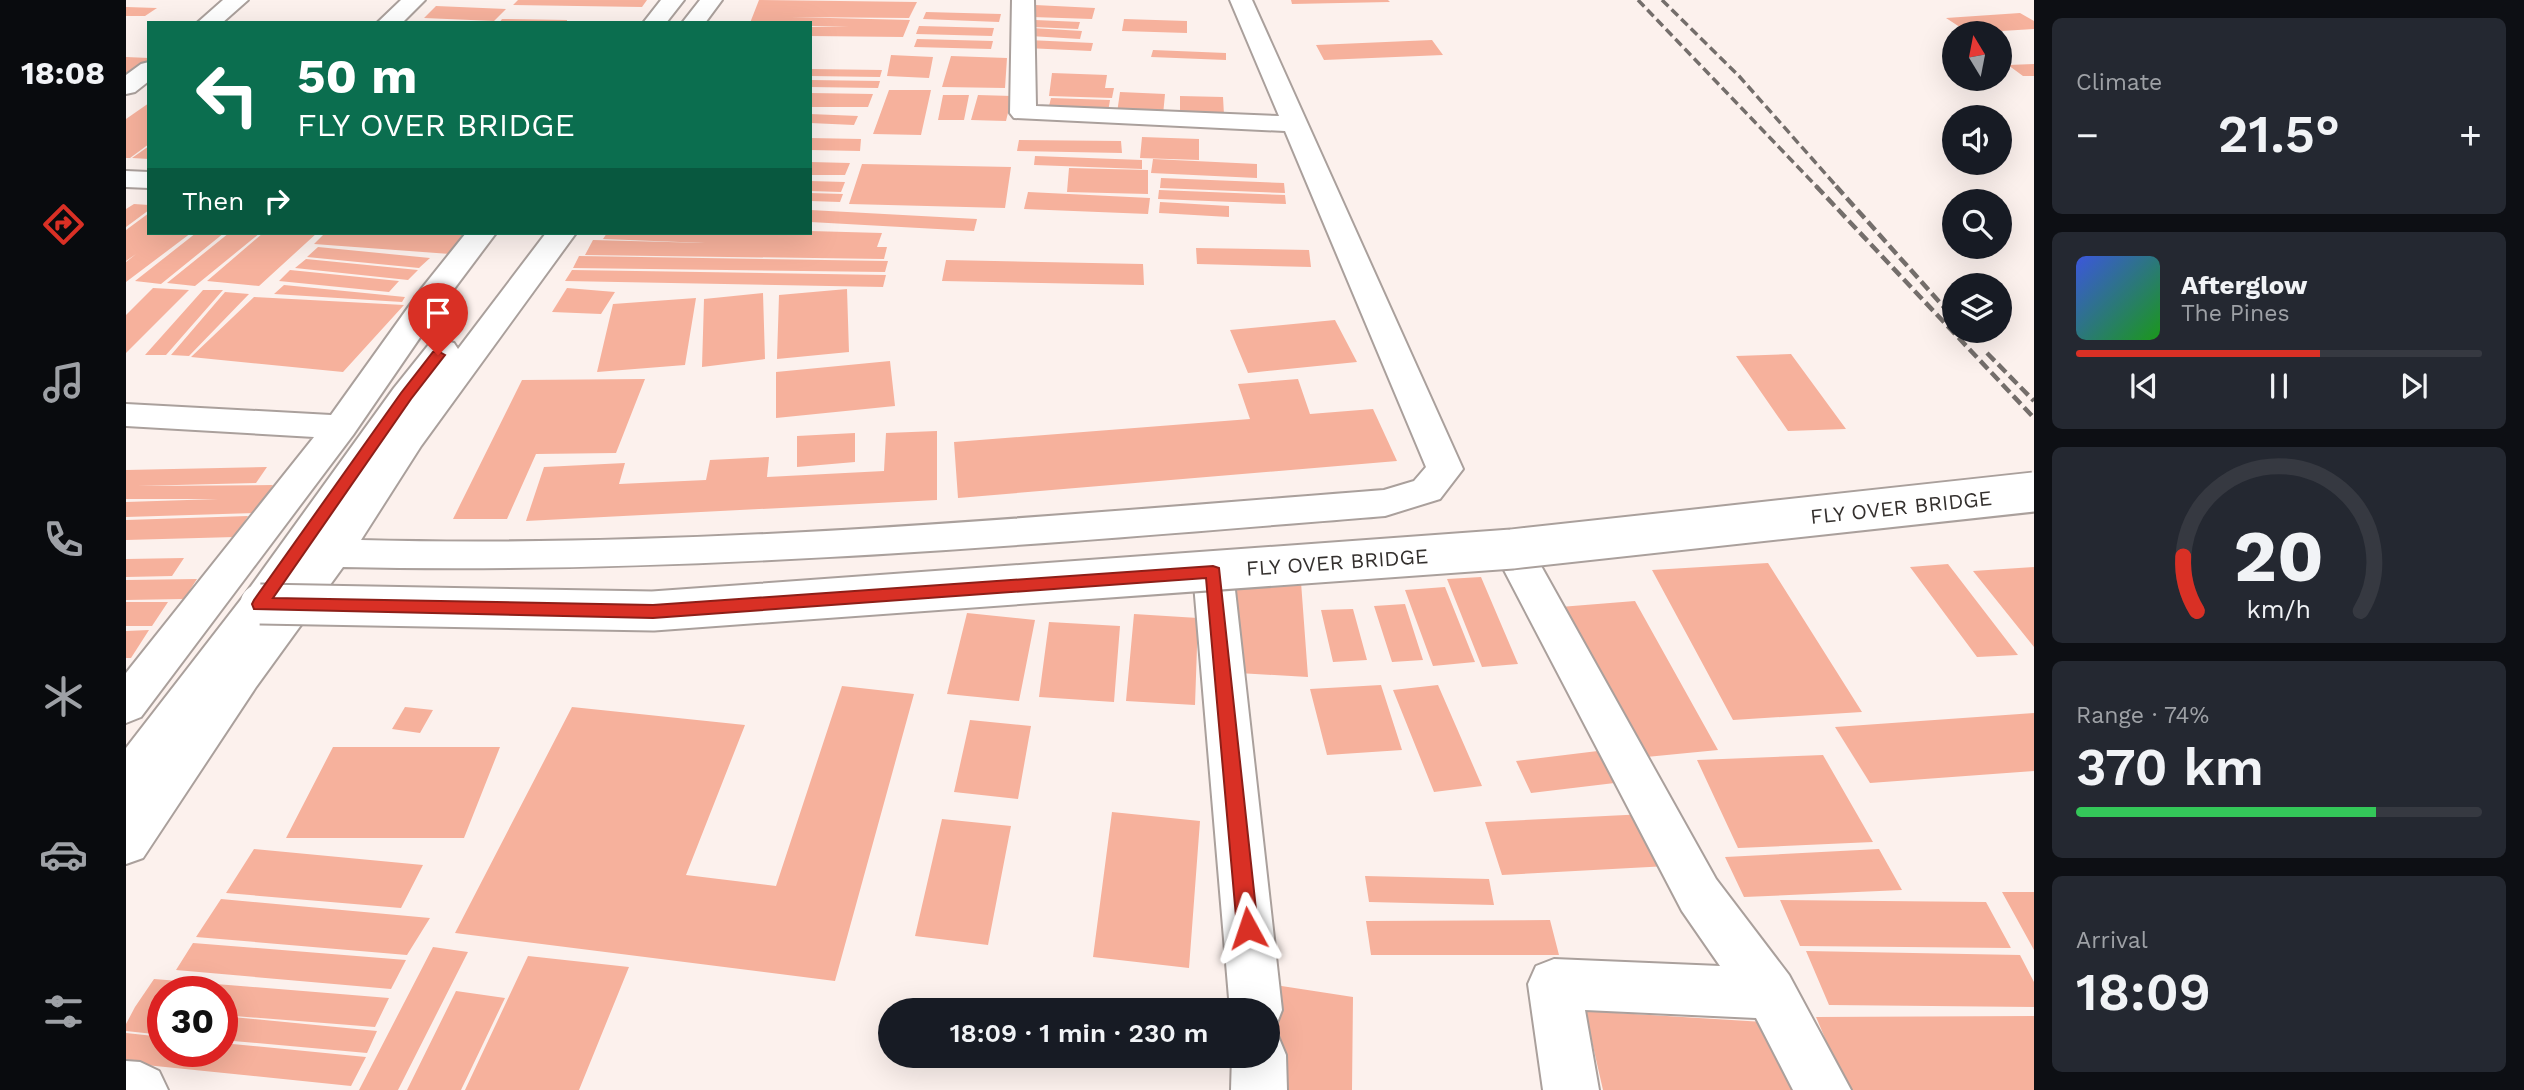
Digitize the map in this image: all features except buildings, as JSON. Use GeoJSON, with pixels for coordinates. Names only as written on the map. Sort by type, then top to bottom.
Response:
{"type":"FeatureCollection","features":[{"type":"Feature","properties":{"kind":"street"},"geometry":{"type":"LineString","coordinates":[[211,21],[237,0]]}},
{"type":"Feature","properties":{"kind":"street"},"geometry":{"type":"LineString","coordinates":[[390,21],[414,0]]}},
{"type":"Feature","properties":{"kind":"street"},"geometry":{"type":"LineString","coordinates":[[656,21],[673,0]]}},
{"type":"Feature","properties":{"kind":"street"},"geometry":{"type":"LineString","coordinates":[[695,21],[711,0]]}},
{"type":"Feature","properties":{"kind":"street"},"geometry":{"type":"LineString","coordinates":[[718,21],[734,0]]}},
{"type":"Feature","properties":{"kind":"street"},"geometry":{"type":"LineString","coordinates":[[1023,0],[1023,113],[1297,124]]}},
{"type":"Feature","properties":{"kind":"street"},"geometry":{"type":"LineString","coordinates":[[332,553],[488,556],[655,552],[960,536],[1385,503],[1427,490],[1445,470],[1241,0]]}},
{"type":"Feature","properties":{"kind":"street"},"geometry":{"type":"LineString","coordinates":[[126,87],[147,71]]}},
{"type":"Feature","properties":{"kind":"street"},"geometry":{"type":"LineString","coordinates":[[126,178],[147,180]]}},
{"type":"Feature","properties":{"kind":"street"},"geometry":{"type":"LineString","coordinates":[[126,705],[341,427],[433,295],[479,235]]}},
{"type":"Feature","properties":{"kind":"street"},"geometry":{"type":"LineString","coordinates":[[126,783],[260,604],[406,396],[532,235]]}},
{"type":"Feature","properties":{"kind":"street"},"geometry":{"type":"LineString","coordinates":[[126,843],[242,675],[332,553],[409,438],[560,235]]}},
{"type":"Feature","properties":{"kind":"street"},"geometry":{"type":"LineString","coordinates":[[126,415],[341,427]]}},
{"type":"Feature","properties":{"kind":"street","name":"FLY OVER BRIDGE"},"geometry":{"type":"LineString","coordinates":[[260,604],[653,611],[1512,548],[2034,492]]}},
{"type":"Feature","properties":{"kind":"street"},"geometry":{"type":"LineString","coordinates":[[1512,548],[1699,895],[1770,993],[1823,1090]]}},
{"type":"Feature","properties":{"kind":"street"},"geometry":{"type":"LineString","coordinates":[[1213,572],[1255,998]]}},
{"type":"Feature","properties":{"kind":"street"},"geometry":{"type":"LineString","coordinates":[[1571,1090],[1554,984],[1770,993]]}},
{"type":"Feature","properties":{"kind":"street"},"geometry":{"type":"LineString","coordinates":[[1259,1068],[1259,1090]]}},
{"type":"Feature","properties":{"kind":"street"},"geometry":{"type":"LineString","coordinates":[[126,1088],[140,1090]]}},
{"type":"Feature","properties":{"kind":"railway"},"geometry":{"type":"LineString","coordinates":[[1638,0],[1818,188]]}},
{"type":"Feature","properties":{"kind":"railway"},"geometry":{"type":"LineString","coordinates":[[1662,0],[1739,76],[1838,188]]}},
{"type":"Feature","properties":{"kind":"railway"},"geometry":{"type":"LineString","coordinates":[[1816,186],[2034,418]]}},
{"type":"Feature","properties":{"kind":"railway"},"geometry":{"type":"LineString","coordinates":[[1836,186],[1942,305]]}},
{"type":"Feature","properties":{"kind":"railway"},"geometry":{"type":"LineString","coordinates":[[1987,353],[2034,401]]}},
{"type":"Feature","properties":{"kind":"route"},"geometry":{"type":"LineString","coordinates":[[438,355],[406,396],[260,604],[653,611],[1213,572],[1248,928]]}}]}
